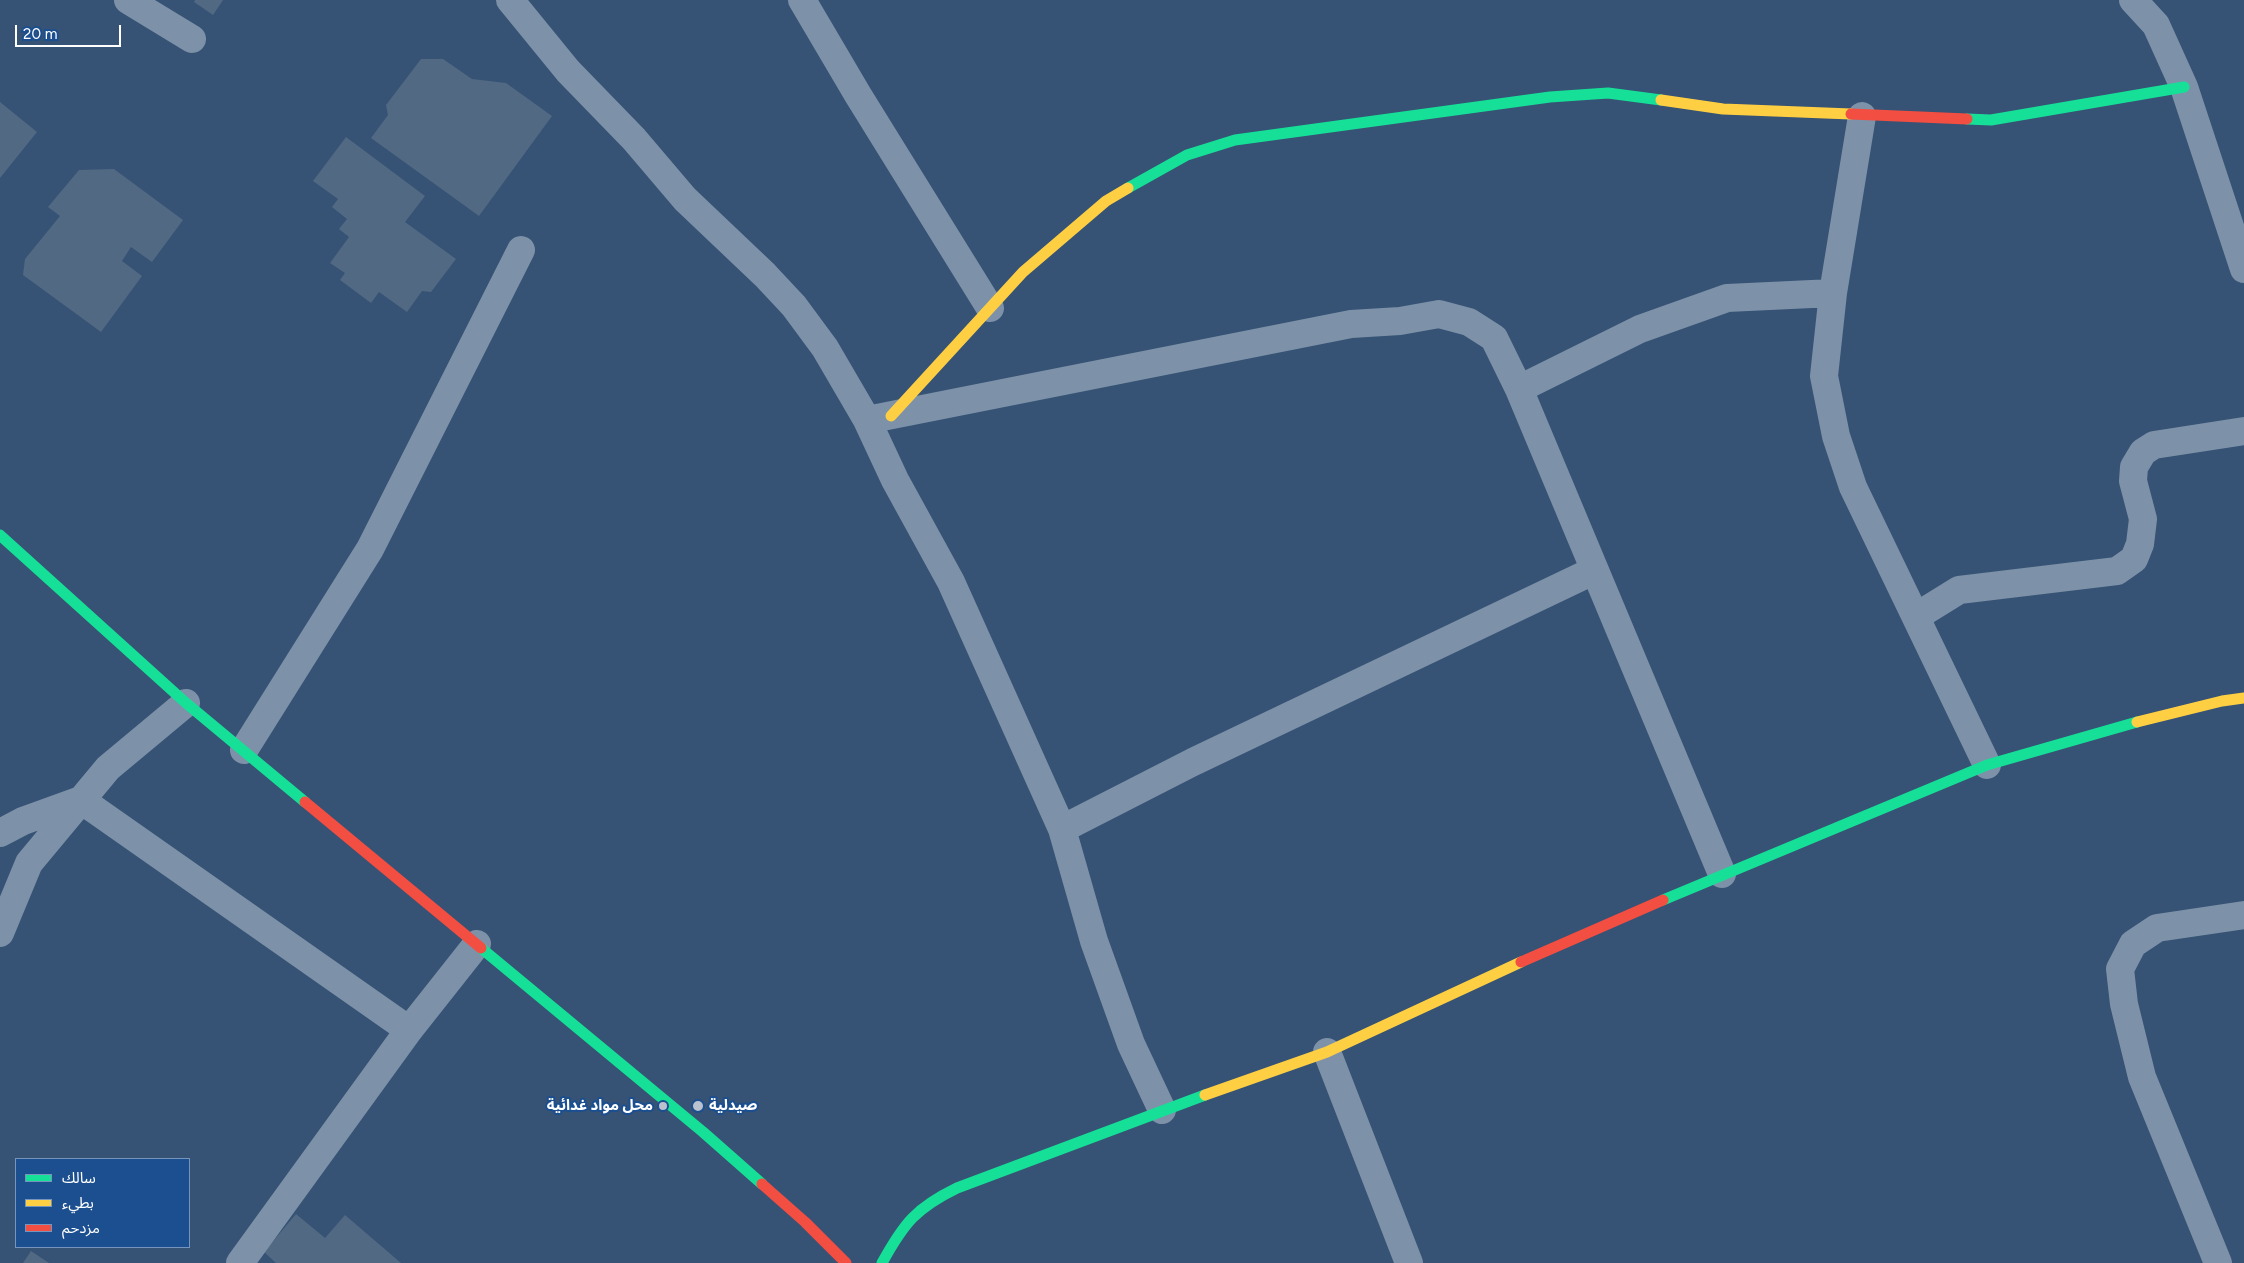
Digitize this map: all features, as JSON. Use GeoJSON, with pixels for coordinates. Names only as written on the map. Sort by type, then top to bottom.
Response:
{"type":"FeatureCollection","features":[{"type":"Feature","properties":{"kind":"street"},"geometry":{"type":"LineString","coordinates":[[128,0],[192,39]]}},
{"type":"Feature","properties":{"kind":"street"},"geometry":{"type":"LineString","coordinates":[[510,0],[568,71],[634,139],[685,199],[765,275],[794,306],[879,418],[895,480],[951,582],[1062,829],[1094,941],[1131,1044],[1162,1110]]}},
{"type":"Feature","properties":{"kind":"street"},"geometry":{"type":"LineString","coordinates":[[802,0],[858,95],[990,308]]}},
{"type":"Feature","properties":{"kind":"street"},"geometry":{"type":"LineString","coordinates":[[2133,0],[2156,25],[2184,87],[2244,269]]}},
{"type":"Feature","properties":{"kind":"street"},"geometry":{"type":"LineString","coordinates":[[879,418],[990,308],[1023,272],[1106,201],[1187,155],[1236,140],[1550,97],[1608,93],[1723,109],[1991,120],[2184,87]]}},
{"type":"Feature","properties":{"kind":"street"},"geometry":{"type":"LineString","coordinates":[[1862,116],[1833,293],[1824,376],[1836,436],[1853,487],[1917,616],[1987,766]]}},
{"type":"Feature","properties":{"kind":"street"},"geometry":{"type":"LineString","coordinates":[[244,750],[370,549],[521,250]]}},
{"type":"Feature","properties":{"kind":"street"},"geometry":{"type":"LineString","coordinates":[[1519,389],[1640,329],[1727,298],[1833,293]]}},
{"type":"Feature","properties":{"kind":"street"},"geometry":{"type":"LineString","coordinates":[[879,418],[1351,324],[1400,321],[1439,314],[1469,322],[1494,338],[1519,389],[1593,571],[1722,874]]}},
{"type":"Feature","properties":{"kind":"street"},"geometry":{"type":"LineString","coordinates":[[1917,616],[1959,590],[2117,571],[2134,559],[2140,544],[2143,519],[2133,482],[2134,467],[2143,452],[2154,445],[2244,431]]}},
{"type":"Feature","properties":{"kind":"street"},"geometry":{"type":"LineString","coordinates":[[0,535],[186,703],[703,1132],[805,1222],[846,1263]]}},
{"type":"Feature","properties":{"kind":"street"},"geometry":{"type":"LineString","coordinates":[[1062,829],[1193,762],[1593,571]]}},
{"type":"Feature","properties":{"kind":"street"},"geometry":{"type":"LineString","coordinates":[[882,1263],[895,1239],[928,1203],[957,1188],[1162,1110],[1327,1052],[1508,968],[1722,874],[1987,766],[2114,726],[2222,701],[2244,698]]}},
{"type":"Feature","properties":{"kind":"street"},"geometry":{"type":"LineString","coordinates":[[0,933],[29,863],[108,768],[186,703]]}},
{"type":"Feature","properties":{"kind":"street"},"geometry":{"type":"LineString","coordinates":[[0,833],[23,821],[82,800]]}},
{"type":"Feature","properties":{"kind":"street"},"geometry":{"type":"LineString","coordinates":[[82,800],[409,1030]]}},
{"type":"Feature","properties":{"kind":"street"},"geometry":{"type":"LineString","coordinates":[[2218,1263],[2142,1077],[2124,1004],[2120,969],[2133,944],[2157,928],[2244,915]]}},
{"type":"Feature","properties":{"kind":"street"},"geometry":{"type":"LineString","coordinates":[[240,1263],[409,1030],[477,944]]}},
{"type":"Feature","properties":{"kind":"street"},"geometry":{"type":"LineString","coordinates":[[1327,1052],[1409,1263]]}},
{"type":"Feature","properties":{"kind":"building"},"geometry":{"type":"Polygon","coordinates":[[[195,0],[223,0],[213,15],[194,2],[195,0]]]}},
{"type":"Feature","properties":{"kind":"building"},"geometry":{"type":"Polygon","coordinates":[[[421,59],[443,59],[472,79],[506,83],[552,116],[479,216],[371,138],[388,115],[386,105],[421,59]]]}},
{"type":"Feature","properties":{"kind":"building"},"geometry":{"type":"Polygon","coordinates":[[[0,102],[37,132],[0,178],[0,102]]]}},
{"type":"Feature","properties":{"kind":"building"},"geometry":{"type":"Polygon","coordinates":[[[346,137],[425,196],[405,222],[456,259],[431,292],[422,291],[407,312],[379,292],[371,303],[340,280],[345,273],[330,263],[349,237],[339,229],[347,219],[332,207],[338,199],[313,181],[346,137]]]}},
{"type":"Feature","properties":{"kind":"building"},"geometry":{"type":"Polygon","coordinates":[[[114,169],[183,220],[152,262],[131,247],[122,261],[142,276],[101,332],[23,275],[25,259],[60,216],[48,207],[79,170],[114,169]]]}},
{"type":"Feature","properties":{"kind":"building"},"geometry":{"type":"Polygon","coordinates":[[[296,1214],[325,1238],[345,1215],[401,1263],[276,1263],[264,1252],[296,1214]]]}},
{"type":"Feature","properties":{"kind":"building"},"geometry":{"type":"Polygon","coordinates":[[[31,1251],[49,1263],[23,1263],[31,1251]]]}},
{"type":"Feature","properties":{"kind":"traffic: fast"},"geometry":{"type":"LineString","coordinates":[[1967,119],[1991,120],[2184,87]]}},
{"type":"Feature","properties":{"kind":"traffic: fast"},"geometry":{"type":"LineString","coordinates":[[1128,188],[1187,155],[1235,140],[1550,97],[1608,93],[1661,100]]}},
{"type":"Feature","properties":{"kind":"traffic: fast"},"geometry":{"type":"LineString","coordinates":[[0,535],[186,703],[305,802]]}},
{"type":"Feature","properties":{"kind":"traffic: fast"},"geometry":{"type":"LineString","coordinates":[[1663,900],[1987,765],[2137,722]]}},
{"type":"Feature","properties":{"kind":"traffic: fast"},"geometry":{"type":"LineString","coordinates":[[481,948],[703,1132],[762,1184]]}},
{"type":"Feature","properties":{"kind":"traffic: fast"},"geometry":{"type":"LineString","coordinates":[[882,1263],[897,1237],[912,1218],[943,1195],[957,1188],[1205,1095]]}},
{"type":"Feature","properties":{"kind":"traffic: slow"},"geometry":{"type":"LineString","coordinates":[[1661,100],[1723,109],[1851,114]]}},
{"type":"Feature","properties":{"kind":"traffic: slow"},"geometry":{"type":"LineString","coordinates":[[891,416],[1023,272],[1106,201],[1128,188]]}},
{"type":"Feature","properties":{"kind":"traffic: slow"},"geometry":{"type":"LineString","coordinates":[[2137,722],[2222,701],[2244,698]]}},
{"type":"Feature","properties":{"kind":"traffic: slow"},"geometry":{"type":"LineString","coordinates":[[1205,1095],[1327,1052],[1521,962]]}},
{"type":"Feature","properties":{"kind":"traffic: jam"},"geometry":{"type":"LineString","coordinates":[[1851,114],[1967,119]]}},
{"type":"Feature","properties":{"kind":"traffic: jam"},"geometry":{"type":"LineString","coordinates":[[305,802],[481,948]]}},
{"type":"Feature","properties":{"kind":"traffic: jam"},"geometry":{"type":"LineString","coordinates":[[1521,962],[1663,900]]}},
{"type":"Feature","properties":{"kind":"traffic: jam"},"geometry":{"type":"LineString","coordinates":[[762,1184],[805,1222],[846,1263]]}},
{"type":"Feature","properties":{"kind":"place","name":"محل مواد غدائية"},"geometry":{"type":"Point","coordinates":[663,1106]}},
{"type":"Feature","properties":{"kind":"place","name":"صيدلية"},"geometry":{"type":"Point","coordinates":[698,1106]}}]}
